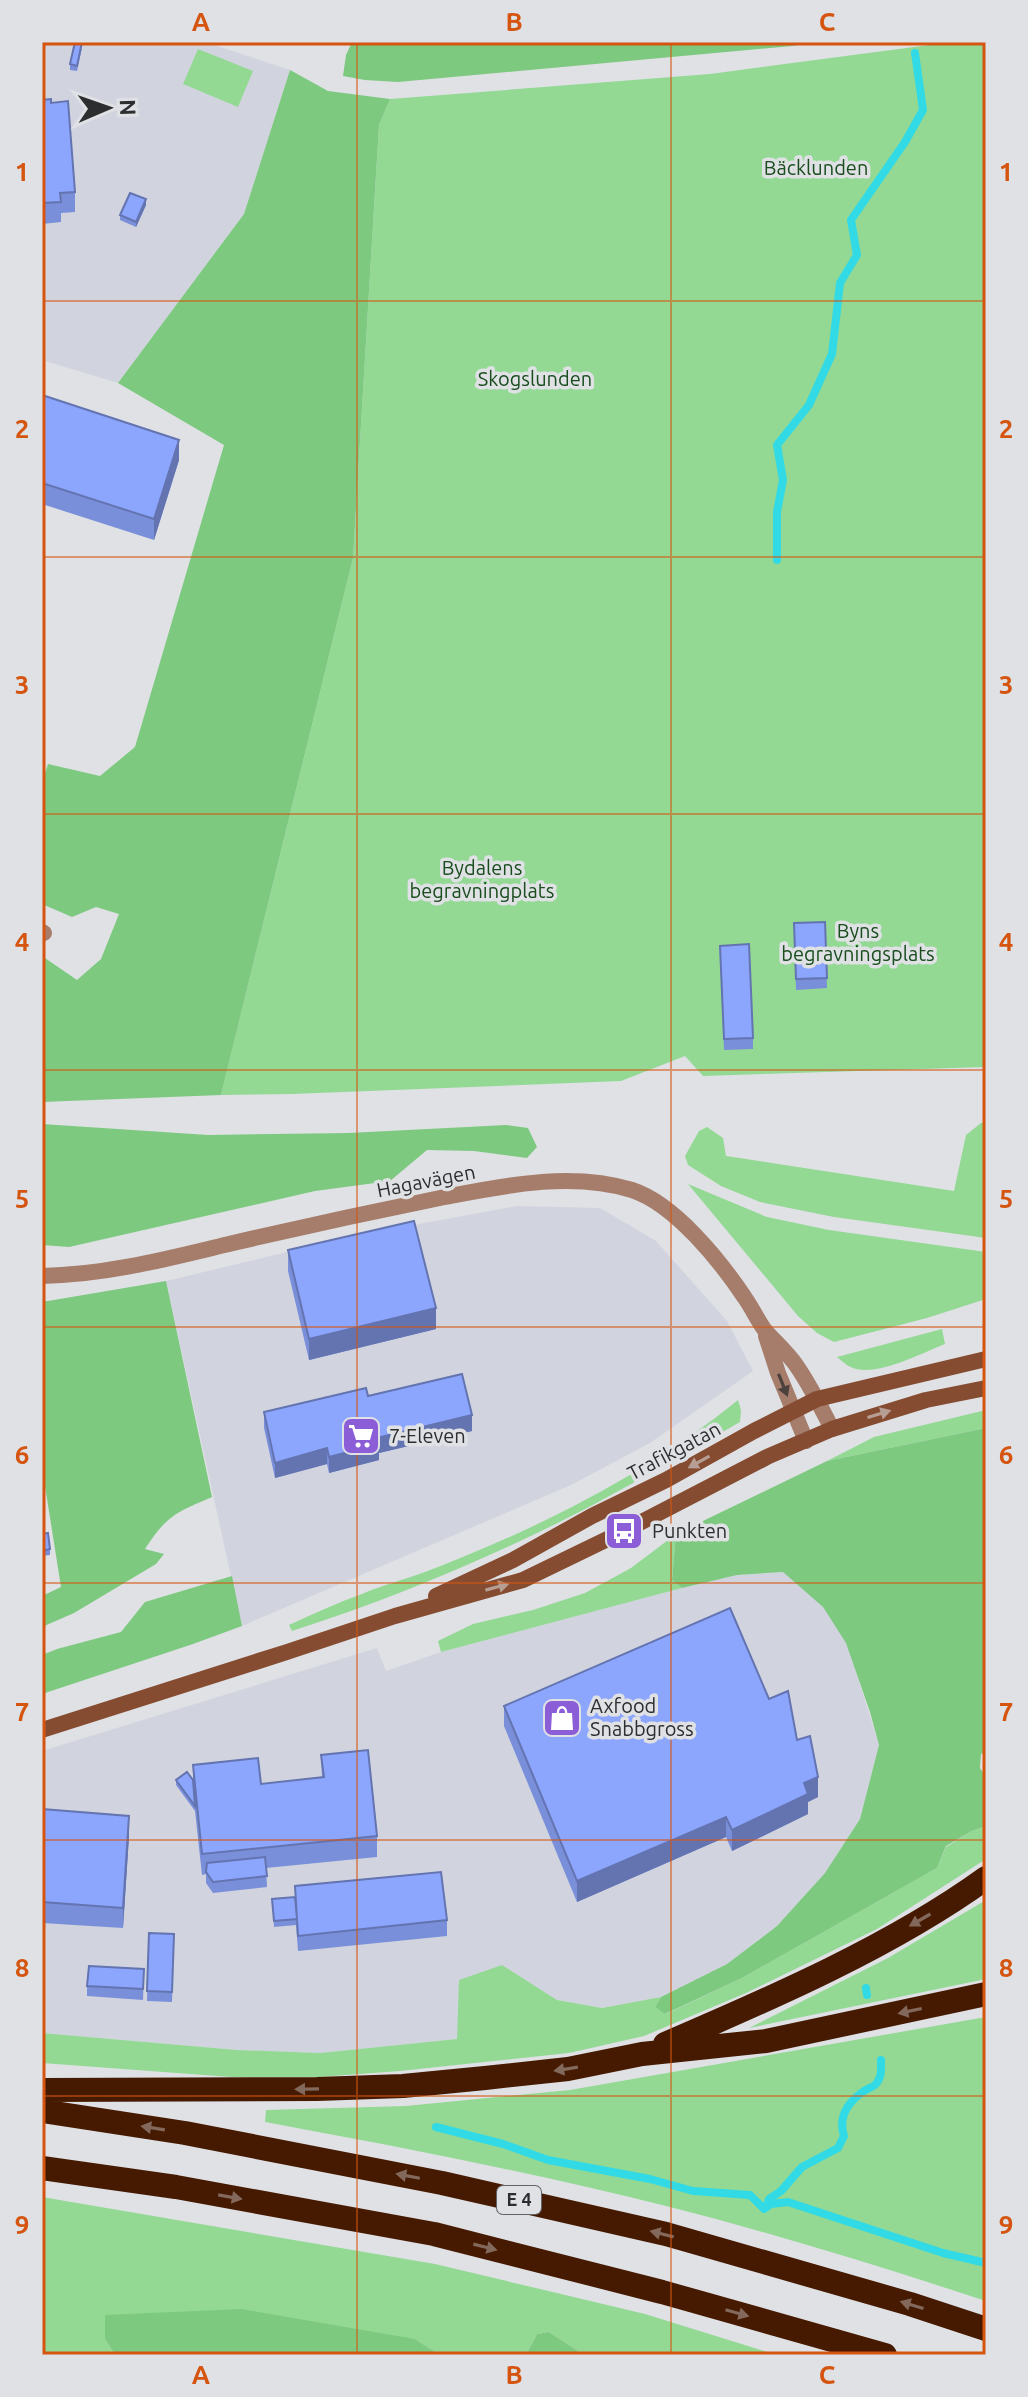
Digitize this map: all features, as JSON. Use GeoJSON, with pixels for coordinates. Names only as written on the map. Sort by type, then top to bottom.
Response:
{"type":"FeatureCollection","features":[{"type":"Feature","properties":{"kind":"highway"},"geometry":{"type":"LineString","coordinates":[[642,2054],[805,1981],[898,1933],[986,1878]]}},
{"type":"Feature","properties":{"kind":"highway"},"geometry":{"type":"LineString","coordinates":[[42,2090],[274,2090],[403,2086],[568,2069],[642,2054],[766,2041],[986,1994]]}},
{"type":"Feature","properties":{"kind":"highway","name":"E 4"},"geometry":{"type":"LineString","coordinates":[[42,2111],[185,2133],[442,2183],[666,2234],[986,2329]]}},
{"type":"Feature","properties":{"kind":"highway"},"geometry":{"type":"LineString","coordinates":[[42,2168],[176,2187],[434,2234],[662,2292],[885,2355]]}},
{"type":"Feature","properties":{"kind":"main road","name":"Trafikgatan"},"geometry":{"type":"LineString","coordinates":[[395,1616],[513,1560],[817,1399],[986,1359]]}},
{"type":"Feature","properties":{"kind":"main road","name":"Trafikgatan"},"geometry":{"type":"LineString","coordinates":[[42,1730],[395,1616],[523,1580],[769,1456],[832,1429],[926,1400],[986,1388]]}},
{"type":"Feature","properties":{"kind":"street","name":"Hagavägen"},"geometry":{"type":"LineString","coordinates":[[42,1276],[116,1269],[352,1216],[500,1187],[572,1181],[633,1190],[656,1201],[715,1259],[763,1327],[795,1363],[832,1429]]}},
{"type":"Feature","properties":{"kind":"street","name":"Hagavägen"},"geometry":{"type":"LineString","coordinates":[[763,1327],[806,1441]]}},
{"type":"Feature","properties":{"kind":"shaded area"},"geometry":{"type":"Polygon","coordinates":[[[42,42],[205,42],[290,70],[244,214],[118,383],[42,360],[42,42]]]}},
{"type":"Feature","properties":{"kind":"shaded area"},"geometry":{"type":"Polygon","coordinates":[[[517,1206],[600,1208],[656,1241],[727,1321],[753,1371],[650,1443],[571,1485],[242,1626],[166,1281],[354,1236],[517,1206]]]}},
{"type":"Feature","properties":{"kind":"shaded area"},"geometry":{"type":"Polygon","coordinates":[[[784,1572],[823,1607],[847,1643],[879,1745],[860,1819],[825,1873],[777,1926],[727,1964],[661,1997],[602,2008],[557,2000],[502,1965],[457,2039],[320,2053],[237,2050],[42,2033],[42,1751],[377,1648],[386,1671],[441,1652],[682,1588],[737,1575],[784,1572]]]}},
{"type":"Feature","properties":{"kind":"green space"},"geometry":{"type":"Polygon","coordinates":[[[352,42],[816,42],[398,82],[343,76],[346,55],[352,42]]]}},
{"type":"Feature","properties":{"kind":"green space"},"geometry":{"type":"Polygon","coordinates":[[[952,42],[986,42],[986,1067],[703,1076],[685,1056],[621,1081],[221,1095],[353,558],[379,125],[390,99],[710,74],[952,42]]]}},
{"type":"Feature","properties":{"kind":"green space"},"geometry":{"type":"Polygon","coordinates":[[[198,49],[253,71],[238,107],[183,84],[198,49]]]}},
{"type":"Feature","properties":{"kind":"green space"},"geometry":{"type":"Polygon","coordinates":[[[290,70],[328,91],[390,99],[379,125],[353,558],[221,1095],[42,1102],[42,956],[77,980],[101,959],[119,914],[96,907],[72,917],[42,904],[42,783],[48,764],[100,776],[135,747],[224,445],[118,383],[244,214],[290,70]]]}},
{"type":"Feature","properties":{"kind":"green space"},"geometry":{"type":"Polygon","coordinates":[[[986,1122],[986,1238],[834,1217],[760,1202],[721,1186],[688,1165],[685,1156],[699,1131],[707,1127],[723,1138],[726,1156],[954,1191],[966,1135],[986,1122]]]}},
{"type":"Feature","properties":{"kind":"green space"},"geometry":{"type":"Polygon","coordinates":[[[42,1124],[208,1135],[349,1133],[506,1125],[528,1128],[537,1147],[527,1158],[474,1151],[427,1150],[390,1181],[315,1191],[69,1247],[42,1245],[42,1124]]]}},
{"type":"Feature","properties":{"kind":"green space"},"geometry":{"type":"Polygon","coordinates":[[[688,1184],[767,1217],[829,1230],[986,1252],[986,1299],[834,1342],[817,1333],[798,1316],[688,1184]]]}},
{"type":"Feature","properties":{"kind":"green space"},"geometry":{"type":"Polygon","coordinates":[[[166,1281],[212,1497],[181,1511],[160,1529],[145,1549],[164,1554],[156,1564],[74,1613],[42,1627],[42,1596],[61,1587],[42,1467],[42,1302],[166,1281]]]}},
{"type":"Feature","properties":{"kind":"green space"},"geometry":{"type":"Polygon","coordinates":[[[942,1329],[945,1344],[887,1367],[853,1368],[837,1357],[942,1329]]]}},
{"type":"Feature","properties":{"kind":"green space"},"geometry":{"type":"Polygon","coordinates":[[[738,1400],[740,1422],[591,1506],[444,1575],[292,1631],[289,1625],[316,1613],[466,1556],[548,1519],[666,1453],[738,1400]]]}},
{"type":"Feature","properties":{"kind":"green space"},"geometry":{"type":"Polygon","coordinates":[[[986,1410],[986,1428],[827,1461],[874,1437],[986,1410]]]}},
{"type":"Feature","properties":{"kind":"green space"},"geometry":{"type":"Polygon","coordinates":[[[986,1428],[986,1752],[981,1754],[980,1768],[986,1777],[986,1826],[946,1846],[937,1868],[742,1978],[665,2014],[655,2007],[661,1997],[727,1964],[777,1926],[825,1873],[860,1819],[879,1745],[846,1643],[823,1607],[783,1572],[737,1575],[682,1588],[672,1580],[676,1534],[827,1461],[986,1428]]]}},
{"type":"Feature","properties":{"kind":"green space"},"geometry":{"type":"Polygon","coordinates":[[[676,1534],[672,1580],[682,1588],[441,1652],[438,1641],[473,1624],[533,1610],[585,1593],[631,1568],[676,1534]]]}},
{"type":"Feature","properties":{"kind":"green space"},"geometry":{"type":"Polygon","coordinates":[[[232,1576],[242,1626],[42,1694],[42,1655],[121,1632],[145,1602],[232,1576]]]}},
{"type":"Feature","properties":{"kind":"green space"},"geometry":{"type":"Polygon","coordinates":[[[986,1826],[986,1859],[877,1929],[746,1993],[644,2036],[569,2053],[319,2077],[231,2077],[42,2063],[42,2033],[237,2050],[320,2053],[457,2039],[459,1980],[502,1965],[557,2000],[602,2008],[661,1997],[655,2007],[666,2014],[742,1978],[937,1868],[946,1847],[986,1826]]]}},
{"type":"Feature","properties":{"kind":"green space"},"geometry":{"type":"Polygon","coordinates":[[[986,1900],[986,1979],[749,2028],[888,1958],[986,1900]]]}},
{"type":"Feature","properties":{"kind":"green space"},"geometry":{"type":"Polygon","coordinates":[[[986,2017],[986,2301],[829,2251],[670,2207],[519,2172],[265,2122],[266,2110],[406,2106],[570,2090],[986,2017]]]}},
{"type":"Feature","properties":{"kind":"green space"},"geometry":{"type":"Polygon","coordinates":[[[42,2197],[435,2264],[645,2314],[777,2355],[584,2355],[549,2332],[537,2334],[526,2355],[440,2355],[415,2339],[106,2315],[105,2339],[115,2355],[42,2355],[42,2197]]]}},
{"type":"Feature","properties":{"kind":"green space"},"geometry":{"type":"Polygon","coordinates":[[[241,2309],[415,2339],[440,2355],[115,2355],[105,2339],[105,2315],[241,2309]]]}},
{"type":"Feature","properties":{"kind":"green space"},"geometry":{"type":"Polygon","coordinates":[[[549,2332],[584,2355],[526,2355],[537,2334],[549,2332]]]}},
{"type":"Feature","properties":{"kind":"building"},"geometry":{"type":"Polygon","coordinates":[[[75,42],[82,42],[77,66],[70,64],[75,42]]]}},
{"type":"Feature","properties":{"kind":"building"},"geometry":{"type":"Polygon","coordinates":[[[51,99],[51,103],[68,101],[75,192],[60,193],[61,202],[42,203],[42,100],[51,99]]]}},
{"type":"Feature","properties":{"kind":"building"},"geometry":{"type":"Polygon","coordinates":[[[130,193],[146,199],[136,222],[120,215],[130,193]]]}},
{"type":"Feature","properties":{"kind":"building"},"geometry":{"type":"Polygon","coordinates":[[[42,395],[179,440],[154,519],[42,483],[42,395]]]}},
{"type":"Feature","properties":{"kind":"building"},"geometry":{"type":"Polygon","coordinates":[[[825,922],[827,978],[796,979],[794,923],[825,922]]]}},
{"type":"Feature","properties":{"kind":"building"},"geometry":{"type":"Polygon","coordinates":[[[749,944],[753,1038],[724,1039],[720,946],[749,944]]]}},
{"type":"Feature","properties":{"kind":"building"},"geometry":{"type":"Polygon","coordinates":[[[414,1221],[436,1308],[309,1339],[288,1250],[414,1221]]]}},
{"type":"Feature","properties":{"kind":"building"},"geometry":{"type":"Polygon","coordinates":[[[462,1374],[472,1415],[377,1438],[379,1444],[329,1457],[327,1448],[275,1463],[264,1412],[366,1388],[368,1396],[462,1374]]]}},
{"type":"Feature","properties":{"kind":"building"},"geometry":{"type":"Polygon","coordinates":[[[48,1533],[50,1549],[42,1551],[42,1534],[48,1533]]]}},
{"type":"Feature","properties":{"kind":"building"},"geometry":{"type":"Polygon","coordinates":[[[730,1608],[769,1699],[788,1691],[797,1740],[810,1736],[818,1777],[804,1783],[808,1794],[732,1830],[726,1817],[577,1881],[504,1706],[730,1608]]]}},
{"type":"Feature","properties":{"kind":"building"},"geometry":{"type":"Polygon","coordinates":[[[368,1750],[377,1836],[202,1854],[193,1765],[258,1758],[261,1784],[324,1777],[321,1755],[368,1750]]]}},
{"type":"Feature","properties":{"kind":"building"},"geometry":{"type":"Polygon","coordinates":[[[187,1772],[193,1780],[195,1806],[176,1780],[187,1772]]]}},
{"type":"Feature","properties":{"kind":"building"},"geometry":{"type":"Polygon","coordinates":[[[42,1809],[129,1816],[123,1908],[42,1902],[42,1809]]]}},
{"type":"Feature","properties":{"kind":"building"},"geometry":{"type":"Polygon","coordinates":[[[265,1857],[267,1876],[213,1882],[206,1872],[207,1863],[265,1857]]]}},
{"type":"Feature","properties":{"kind":"building"},"geometry":{"type":"Polygon","coordinates":[[[441,1872],[447,1920],[298,1936],[295,1886],[441,1872]]]}},
{"type":"Feature","properties":{"kind":"building"},"geometry":{"type":"Polygon","coordinates":[[[295,1897],[297,1919],[274,1921],[272,1899],[295,1897]]]}},
{"type":"Feature","properties":{"kind":"building"},"geometry":{"type":"Polygon","coordinates":[[[149,1933],[174,1934],[172,1992],[147,1991],[149,1933]]]}},
{"type":"Feature","properties":{"kind":"building"},"geometry":{"type":"Polygon","coordinates":[[[89,1966],[144,1969],[143,1989],[87,1986],[89,1966]]]}},
{"type":"Feature","properties":{"kind":"waterway"},"geometry":{"type":"LineString","coordinates":[[777,560],[777,512],[783,480],[777,445],[809,405],[832,354],[840,283],[857,255],[851,220],[905,142],[923,110],[915,53]]}},
{"type":"Feature","properties":{"kind":"waterway"},"geometry":{"type":"LineString","coordinates":[[866,1988],[867,1995]]}},
{"type":"Feature","properties":{"kind":"waterway"},"geometry":{"type":"LineString","coordinates":[[767,2205],[769,2199],[781,2191],[802,2167],[838,2148],[844,2136],[843,2116],[858,2095],[878,2082],[881,2060]]}},
{"type":"Feature","properties":{"kind":"waterway"},"geometry":{"type":"LineString","coordinates":[[436,2127],[503,2144],[548,2160],[650,2179],[693,2191],[750,2195],[764,2209],[771,2204],[788,2202],[943,2253],[986,2263]]}},
{"type":"Feature","properties":{"kind":"place","name":"7-Eleven"},"geometry":{"type":"Point","coordinates":[361,1436]}},
{"type":"Feature","properties":{"kind":"place","name":"Punkten"},"geometry":{"type":"Point","coordinates":[624,1531]}},
{"type":"Feature","properties":{"kind":"place","name":"Axfood Snabbgross"},"geometry":{"type":"Point","coordinates":[562,1718]}},
{"type":"Feature","properties":{"kind":"park label","name":"Bäcklunden"},"geometry":{"type":"Point","coordinates":[816,168]}},
{"type":"Feature","properties":{"kind":"park label","name":"Skogslunden"},"geometry":{"type":"Point","coordinates":[535,379]}},
{"type":"Feature","properties":{"kind":"park label","name":"Bydalens begravningplats"},"geometry":{"type":"Point","coordinates":[482,880]}},
{"type":"Feature","properties":{"kind":"park label","name":"Byns begravningsplats"},"geometry":{"type":"Point","coordinates":[858,942]}}]}
